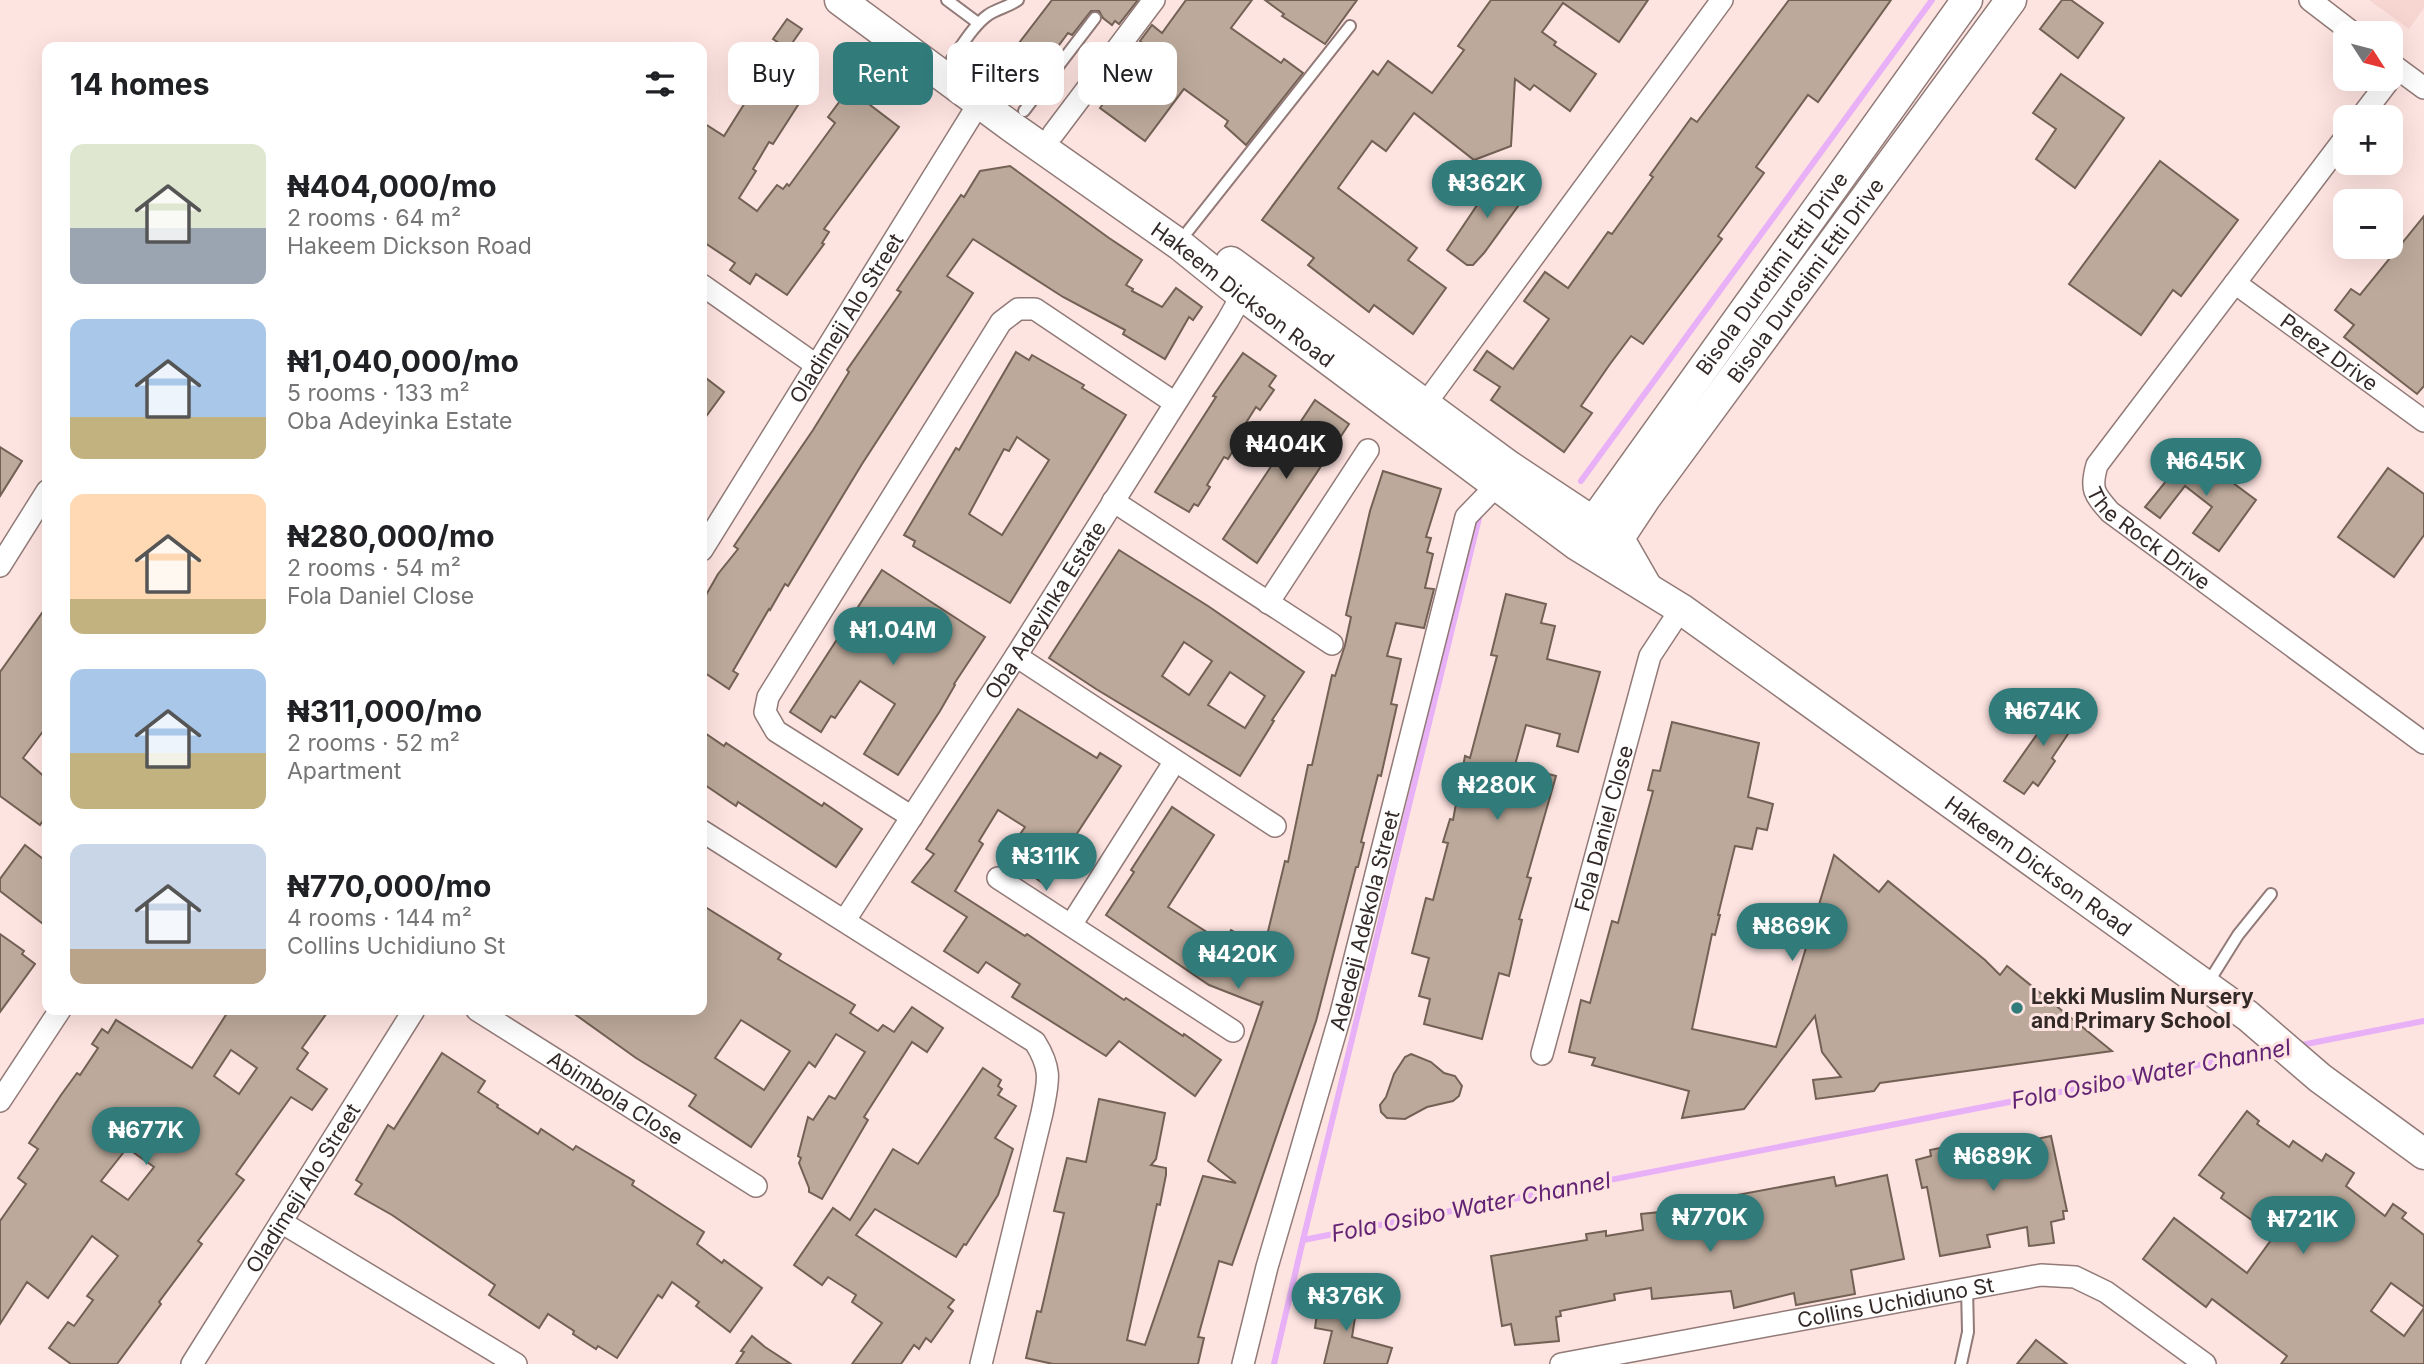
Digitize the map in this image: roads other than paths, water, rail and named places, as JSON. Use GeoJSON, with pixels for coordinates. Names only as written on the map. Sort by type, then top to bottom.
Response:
{"type":"FeatureCollection","features":[{"type":"Feature","properties":{"kind":"main road","name":"Hakeem Dickson Road"},"geometry":{"type":"LineString","coordinates":[[840,0],[947,70]]}},
{"type":"Feature","properties":{"kind":"main road","name":"Hakeem Dickson Road"},"geometry":{"type":"LineString","coordinates":[[874,0],[947,56]]}},
{"type":"Feature","properties":{"kind":"main road","name":"Bisola Durotimi Etti Drive"},"geometry":{"type":"LineString","coordinates":[[1577,545],[1967,0]]}},
{"type":"Feature","properties":{"kind":"main road","name":"Bisola Durosimi Etti Drive"},"geometry":{"type":"LineString","coordinates":[[1611,550],[1646,497],[2011,0]]}},
{"type":"Feature","properties":{"kind":"main road","name":"Hakeem Dickson Road"},"geometry":{"type":"LineString","coordinates":[[993,105],[1012,127],[1180,245],[1242,296],[1577,545],[1611,550]]}},
{"type":"Feature","properties":{"kind":"main road","name":"Hakeem Dickson Road"},"geometry":{"type":"LineString","coordinates":[[1010,105],[1024,111],[1509,466],[1594,520],[1611,550],[1646,586],[1681,608],[2248,1016],[2320,1078],[2424,1154]]}},
{"type":"Feature","properties":{"kind":"street"},"geometry":{"type":"LineString","coordinates":[[1053,134],[1154,0]]}},
{"type":"Feature","properties":{"kind":"street"},"geometry":{"type":"LineString","coordinates":[[1426,403],[1722,0]]}},
{"type":"Feature","properties":{"kind":"street"},"geometry":{"type":"LineString","coordinates":[[2310,0],[2337,21]]}},
{"type":"Feature","properties":{"kind":"street"},"geometry":{"type":"LineString","coordinates":[[2403,78],[2424,88]]}},
{"type":"Feature","properties":{"kind":"street","name":"Oladimeji Alo Street"},"geometry":{"type":"LineString","coordinates":[[707,542],[977,105]]}},
{"type":"Feature","properties":{"kind":"street","name":"The Rock Drive"},"geometry":{"type":"LineString","coordinates":[[2333,154],[2097,465],[2092,481],[2095,495],[2110,512],[2424,743]]}},
{"type":"Feature","properties":{"kind":"street","name":"Perez Drive"},"geometry":{"type":"LineString","coordinates":[[2235,283],[2424,421]]}},
{"type":"Feature","properties":{"kind":"street"},"geometry":{"type":"LineString","coordinates":[[707,289],[816,365]]}},
{"type":"Feature","properties":{"kind":"street","name":"Oba Adeyinka Estate"},"geometry":{"type":"LineString","coordinates":[[845,920],[1016,656],[1242,296]]}},
{"type":"Feature","properties":{"kind":"street"},"geometry":{"type":"LineString","coordinates":[[912,817],[776,731],[765,712],[768,696],[1001,323],[1018,309],[1035,309],[1175,403]]}},
{"type":"Feature","properties":{"kind":"street"},"geometry":{"type":"LineString","coordinates":[[1268,603],[1368,450]]}},
{"type":"Feature","properties":{"kind":"street","name":"Adedeji Adekola Street"},"geometry":{"type":"LineString","coordinates":[[1243,1364],[1266,1267],[1341,1013],[1466,517],[1497,485]]}},
{"type":"Feature","properties":{"kind":"street"},"geometry":{"type":"LineString","coordinates":[[0,566],[42,499]]}},
{"type":"Feature","properties":{"kind":"street"},"geometry":{"type":"LineString","coordinates":[[1113,501],[1332,644]]}},
{"type":"Feature","properties":{"kind":"street","name":"Fola Daniel Close"},"geometry":{"type":"LineString","coordinates":[[1542,1054],[1650,656],[1681,608]]}},
{"type":"Feature","properties":{"kind":"street"},"geometry":{"type":"LineString","coordinates":[[1016,656],[1275,826]]}},
{"type":"Feature","properties":{"kind":"street"},"geometry":{"type":"LineString","coordinates":[[1071,925],[1175,761]]}},
{"type":"Feature","properties":{"kind":"street"},"geometry":{"type":"LineString","coordinates":[[707,834],[1035,1042],[1047,1061],[1047,1084],[1042,1113],[981,1364]]}},
{"type":"Feature","properties":{"kind":"street"},"geometry":{"type":"LineString","coordinates":[[998,878],[1233,1031]]}},
{"type":"Feature","properties":{"kind":"street"},"geometry":{"type":"LineString","coordinates":[[0,1101],[57,1015]]}},
{"type":"Feature","properties":{"kind":"street","name":"Oladimeji Alo Street"},"geometry":{"type":"LineString","coordinates":[[193,1364],[411,1015]]}},
{"type":"Feature","properties":{"kind":"street","name":"Abimbola Close"},"geometry":{"type":"LineString","coordinates":[[485,1015],[756,1186]]}},
{"type":"Feature","properties":{"kind":"street"},"geometry":{"type":"LineString","coordinates":[[281,1222],[516,1364]]}},
{"type":"Feature","properties":{"kind":"street","name":"Collins Uchidiuno St"},"geometry":{"type":"LineString","coordinates":[[1561,1364],[2041,1275],[2075,1277],[2106,1292],[2205,1364]]}},
{"type":"Feature","properties":{"kind":"lane"},"geometry":{"type":"LineString","coordinates":[[947,0],[978,23]]}},
{"type":"Feature","properties":{"kind":"lane"},"geometry":{"type":"LineString","coordinates":[[965,42],[978,23],[991,13],[1018,0]]}},
{"type":"Feature","properties":{"kind":"lane"},"geometry":{"type":"LineString","coordinates":[[1024,111],[1094,18]]}},
{"type":"Feature","properties":{"kind":"lane"},"geometry":{"type":"LineString","coordinates":[[1188,231],[1350,26]]}},
{"type":"Feature","properties":{"kind":"lane"},"geometry":{"type":"LineString","coordinates":[[2206,986],[2238,935],[2271,894]]}},
{"type":"Feature","properties":{"kind":"lane"},"geometry":{"type":"LineString","coordinates":[[1961,1364],[1968,1332],[1968,1288]]}},
{"type":"Feature","properties":{"kind":"waterway"},"geometry":{"type":"LineString","coordinates":[[1581,481],[1932,0]]}},
{"type":"Feature","properties":{"kind":"waterway"},"geometry":{"type":"LineString","coordinates":[[1303,1240],[1479,518]]}},
{"type":"Feature","properties":{"kind":"waterway","name":"Fola Osibo Water Channel"},"geometry":{"type":"LineString","coordinates":[[2296,1046],[2424,1021]]}},
{"type":"Feature","properties":{"kind":"waterway","name":"Fola Osibo Water Channel"},"geometry":{"type":"LineString","coordinates":[[1274,1364],[1303,1240],[2275,1050]]}},
{"type":"Feature","properties":{"kind":"place","name":"Lekki Muslim Nursery and Primary School"},"geometry":{"type":"Point","coordinates":[2017,1008]}}]}
